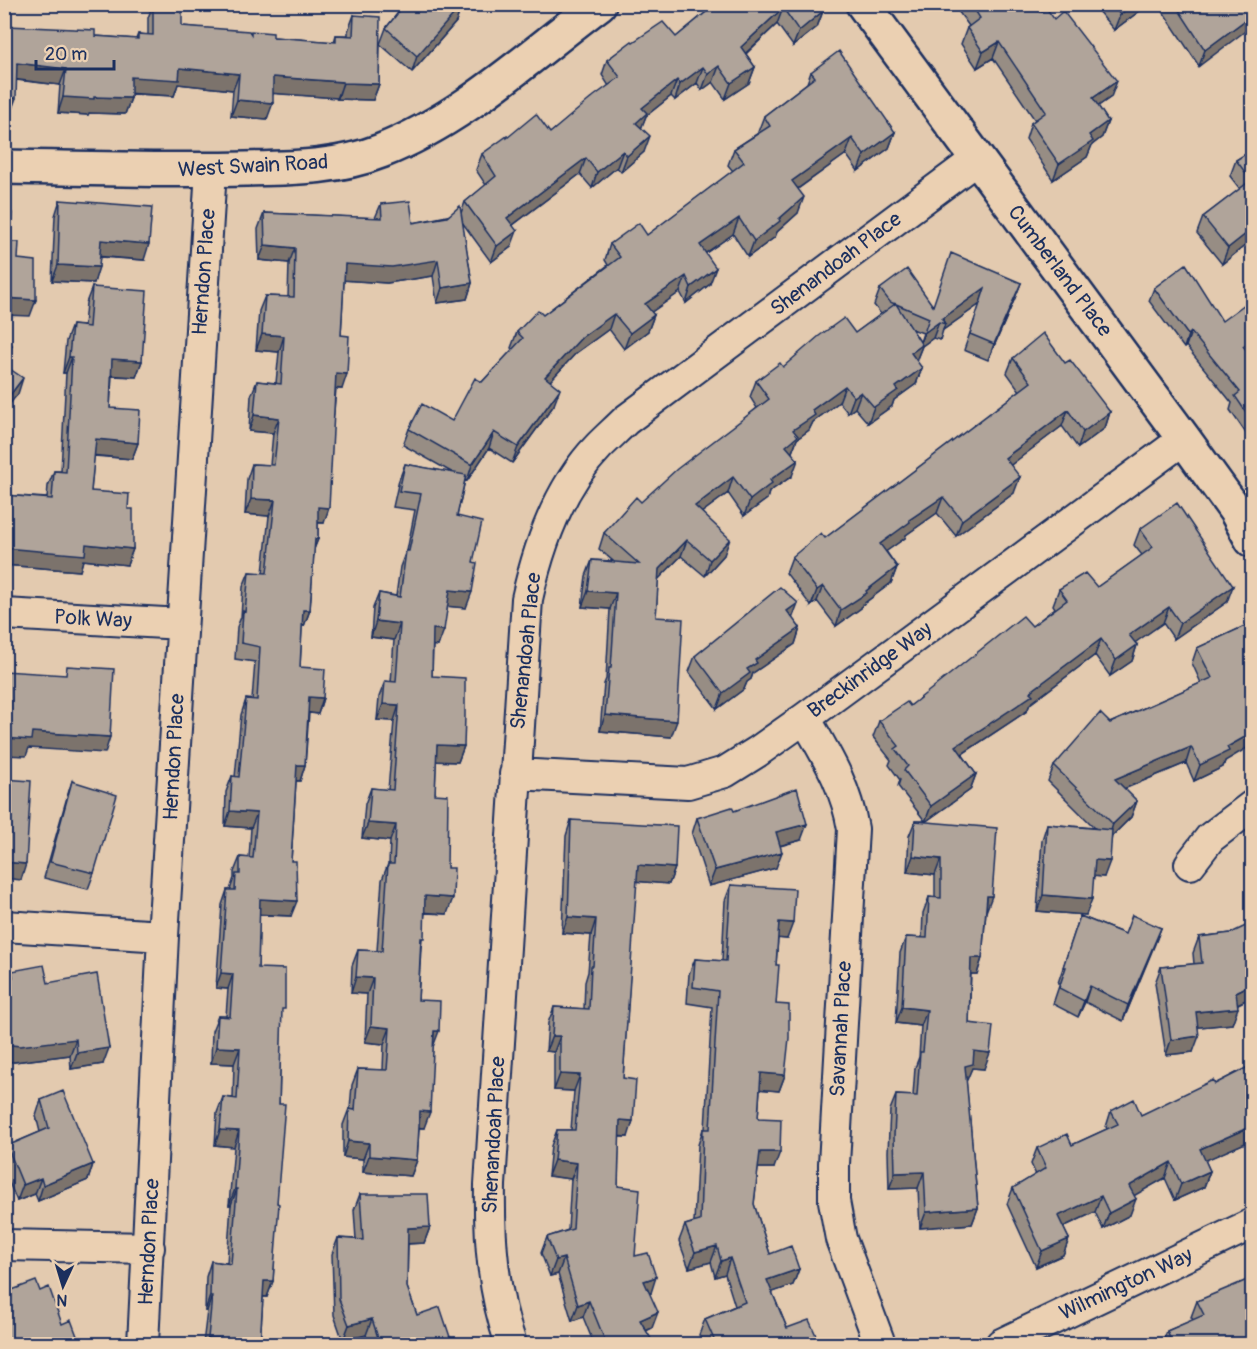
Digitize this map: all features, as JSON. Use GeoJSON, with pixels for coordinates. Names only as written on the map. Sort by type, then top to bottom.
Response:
{"type":"FeatureCollection","features":[{"type":"Feature","properties":{"kind":"street","name":"West Swain Road"},"geometry":{"type":"LineString","coordinates":[[4,167],[211,170],[319,167],[379,152],[417,135],[491,88],[600,4]]}},
{"type":"Feature","properties":{"kind":"street","name":"Cumberland Place"},"geometry":{"type":"LineString","coordinates":[[863,4],[1184,439],[1236,512],[1252,540]]}},
{"type":"Feature","properties":{"kind":"street","name":"Shenandoah Place"},"geometry":{"type":"LineString","coordinates":[[512,1344],[504,1323],[496,1288],[489,1228],[490,1173],[526,599],[534,564],[546,531],[571,482],[598,447],[626,420],[977,159]]}},
{"type":"Feature","properties":{"kind":"street","name":"Herndon Place"},"geometry":{"type":"LineString","coordinates":[[143,1344],[163,936],[211,170]]}},
{"type":"Feature","properties":{"kind":"street","name":"Breckinridge Way"},"geometry":{"type":"LineString","coordinates":[[515,774],[688,783],[725,772],[805,718],[1184,439]]}},
{"type":"Feature","properties":{"kind":"street","name":"Polk Way"},"geometry":{"type":"LineString","coordinates":[[4,614],[182,624]]}},
{"type":"Feature","properties":{"kind":"street","name":"Savannah Place"},"geometry":{"type":"LineString","coordinates":[[805,718],[839,780],[849,806],[853,829],[834,1164],[834,1201],[841,1239],[880,1344]]}},
{"type":"Feature","properties":{"kind":"street"},"geometry":{"type":"LineString","coordinates":[[1190,864],[1210,838],[1252,806]]}},
{"type":"Feature","properties":{"kind":"street"},"geometry":{"type":"LineString","coordinates":[[4,926],[163,936]]}},
{"type":"Feature","properties":{"kind":"street","name":"Wilmington Way"},"geometry":{"type":"LineString","coordinates":[[1001,1344],[1252,1224]]}},
{"type":"Feature","properties":{"kind":"street"},"geometry":{"type":"LineString","coordinates":[[4,1245],[149,1248]]}},
{"type":"Feature","properties":{"kind":"building"},"geometry":{"type":"Polygon","coordinates":[[[4,4],[8,4],[8,26],[95,30],[95,36],[138,39],[138,34],[153,35],[153,4],[182,5],[182,26],[249,31],[251,34],[251,31],[273,33],[273,37],[336,42],[336,35],[353,36],[354,15],[380,17],[379,84],[273,77],[273,103],[237,100],[239,74],[180,68],[179,80],[131,77],[131,98],[94,97],[94,99],[63,97],[66,69],[17,63],[16,98],[4,98],[4,4]]]}},
{"type":"Feature","properties":{"kind":"building"},"geometry":{"type":"Polygon","coordinates":[[[405,4],[459,4],[461,6],[417,56],[386,28],[405,4]]]}},
{"type":"Feature","properties":{"kind":"building"},"geometry":{"type":"Polygon","coordinates":[[[716,4],[818,4],[823,11],[799,31],[783,8],[741,47],[755,67],[731,83],[719,66],[708,74],[703,67],[680,84],[677,80],[642,108],[647,113],[636,123],[650,136],[627,156],[623,151],[597,172],[586,158],[507,218],[517,231],[497,246],[465,202],[496,176],[482,154],[507,136],[507,138],[536,114],[550,133],[620,77],[607,60],[663,22],[676,37],[716,4]]]}},
{"type":"Feature","properties":{"kind":"building"},"geometry":{"type":"Polygon","coordinates":[[[971,4],[1034,4],[1040,12],[1047,9],[1054,19],[1063,11],[1117,81],[1093,98],[1108,121],[1089,135],[1093,141],[1059,164],[1031,123],[1046,112],[999,42],[983,52],[967,28],[980,18],[971,4]]]}},
{"type":"Feature","properties":{"kind":"building"},"geometry":{"type":"Polygon","coordinates":[[[1112,4],[1133,4],[1120,15],[1112,4]]]}},
{"type":"Feature","properties":{"kind":"building"},"geometry":{"type":"Polygon","coordinates":[[[1175,4],[1252,4],[1252,15],[1205,50],[1175,4]]]}},
{"type":"Feature","properties":{"kind":"building"},"geometry":{"type":"Polygon","coordinates":[[[839,51],[895,132],[864,155],[852,138],[792,181],[804,197],[779,219],[780,221],[754,241],[739,218],[700,245],[716,268],[691,287],[686,276],[645,304],[654,315],[630,333],[614,314],[582,337],[545,377],[560,389],[518,447],[494,432],[472,465],[409,429],[422,404],[452,421],[475,378],[482,382],[523,338],[517,332],[538,310],[543,315],[620,257],[610,244],[639,223],[647,235],[744,162],[734,149],[770,126],[764,116],[815,77],[811,72],[839,51]]]}},
{"type":"Feature","properties":{"kind":"building"},"geometry":{"type":"Polygon","coordinates":[[[1252,150],[1252,229],[1228,248],[1203,217],[1251,180],[1236,160],[1252,150]]]}},
{"type":"Feature","properties":{"kind":"building"},"geometry":{"type":"Polygon","coordinates":[[[60,200],[152,207],[149,244],[101,240],[99,267],[58,265],[60,200]]]}},
{"type":"Feature","properties":{"kind":"building"},"geometry":{"type":"Polygon","coordinates":[[[410,201],[413,223],[447,217],[460,206],[472,283],[442,288],[438,260],[392,267],[345,264],[341,335],[349,336],[347,374],[336,373],[329,508],[318,507],[318,539],[315,539],[310,610],[303,610],[300,667],[325,669],[323,698],[309,697],[305,765],[297,765],[291,861],[296,861],[297,901],[260,899],[258,968],[285,969],[279,1104],[285,1104],[273,1281],[264,1281],[260,1344],[219,1344],[219,1338],[208,1338],[212,1296],[210,1296],[211,1261],[231,1264],[239,1131],[220,1130],[223,1097],[237,1099],[240,1048],[216,1047],[218,1016],[230,1017],[233,974],[221,973],[227,890],[235,890],[236,874],[240,874],[240,857],[253,858],[257,813],[230,811],[232,776],[239,777],[246,699],[257,700],[260,647],[241,643],[249,572],[267,573],[275,500],[251,499],[252,464],[274,465],[279,418],[254,415],[257,381],[281,384],[284,336],[262,334],[265,296],[294,297],[295,248],[265,245],[264,213],[382,218],[381,204],[410,201]]]}},
{"type":"Feature","properties":{"kind":"building"},"geometry":{"type":"Polygon","coordinates":[[[4,213],[12,213],[10,242],[19,242],[18,259],[36,261],[36,300],[4,298],[4,213]]]}},
{"type":"Feature","properties":{"kind":"building"},"geometry":{"type":"Polygon","coordinates":[[[951,253],[1021,283],[994,344],[970,334],[985,288],[942,319],[945,324],[939,322],[924,333],[929,318],[896,304],[922,345],[911,353],[922,368],[896,387],[898,390],[874,407],[861,392],[854,397],[845,386],[812,410],[815,415],[793,430],[798,436],[786,446],[798,460],[770,480],[772,483],[750,500],[733,477],[695,506],[730,539],[710,560],[687,540],[659,569],[656,617],[683,619],[677,721],[605,715],[616,593],[588,591],[592,560],[639,564],[604,533],[636,497],[641,502],[677,469],[769,399],[756,381],[780,363],[783,367],[844,318],[855,333],[895,304],[890,302],[880,289],[907,269],[933,306],[951,253]]]}},
{"type":"Feature","properties":{"kind":"building"},"geometry":{"type":"Polygon","coordinates":[[[1186,264],[1222,321],[1245,304],[1252,314],[1252,340],[1243,346],[1252,357],[1252,421],[1235,396],[1240,392],[1191,332],[1188,335],[1154,288],[1186,264]]]}},
{"type":"Feature","properties":{"kind":"building"},"geometry":{"type":"Polygon","coordinates":[[[92,287],[147,291],[142,361],[112,359],[110,408],[140,410],[138,443],[96,439],[91,491],[129,494],[128,509],[133,509],[133,549],[86,544],[85,555],[4,548],[4,495],[52,499],[54,471],[66,472],[72,325],[89,327],[92,287]]]}},
{"type":"Feature","properties":{"kind":"building"},"geometry":{"type":"Polygon","coordinates":[[[1043,333],[1065,363],[1070,360],[1110,412],[1083,432],[1068,410],[1005,458],[1020,477],[962,520],[943,497],[909,520],[910,522],[880,544],[897,567],[866,591],[867,593],[841,610],[823,586],[817,590],[792,557],[821,533],[825,538],[1031,382],[1013,358],[1043,333]]]}},
{"type":"Feature","properties":{"kind":"building"},"geometry":{"type":"Polygon","coordinates":[[[4,338],[12,345],[4,354],[4,338]]]}},
{"type":"Feature","properties":{"kind":"building"},"geometry":{"type":"Polygon","coordinates":[[[4,365],[23,378],[4,403],[4,365]]]}},
{"type":"Feature","properties":{"kind":"building"},"geometry":{"type":"Polygon","coordinates":[[[405,464],[466,475],[457,516],[482,522],[473,562],[477,563],[472,592],[450,590],[444,630],[433,629],[432,676],[465,678],[465,716],[464,746],[437,745],[435,794],[448,795],[447,868],[454,868],[453,898],[425,896],[424,938],[421,938],[418,1000],[440,1001],[439,1031],[434,1031],[430,1112],[420,1111],[417,1160],[369,1156],[369,1143],[348,1141],[349,1109],[355,1110],[358,1069],[387,1070],[390,1028],[371,1026],[373,978],[356,977],[358,950],[382,951],[388,864],[394,864],[396,825],[368,823],[371,788],[393,790],[399,705],[383,704],[385,681],[396,682],[400,624],[376,621],[379,593],[400,597],[406,551],[409,551],[421,494],[399,491],[405,464]]]}},
{"type":"Feature","properties":{"kind":"building"},"geometry":{"type":"Polygon","coordinates":[[[1177,503],[1233,586],[1180,623],[1169,607],[1129,635],[1137,645],[1116,660],[1101,639],[1030,692],[1033,695],[956,746],[976,774],[931,806],[904,770],[908,766],[895,749],[899,746],[879,721],[907,702],[910,706],[1023,616],[1032,626],[1067,600],[1059,589],[1085,573],[1097,587],[1153,547],[1140,529],[1177,503]]]}},
{"type":"Feature","properties":{"kind":"building"},"geometry":{"type":"Polygon","coordinates":[[[780,587],[798,603],[787,611],[800,628],[755,660],[757,663],[747,669],[750,673],[723,693],[695,656],[780,587]]]}},
{"type":"Feature","properties":{"kind":"building"},"geometry":{"type":"Polygon","coordinates":[[[1249,624],[1252,631],[1252,733],[1227,747],[1229,751],[1200,765],[1191,747],[1115,779],[1137,801],[1113,824],[1054,766],[1100,713],[1110,723],[1212,678],[1197,648],[1249,624]]]}},
{"type":"Feature","properties":{"kind":"building"},"geometry":{"type":"Polygon","coordinates":[[[67,666],[114,669],[110,737],[32,732],[31,740],[4,738],[4,671],[66,675],[67,666]]]}},
{"type":"Feature","properties":{"kind":"building"},"geometry":{"type":"Polygon","coordinates":[[[4,779],[31,781],[26,864],[4,862],[4,779]]]}},
{"type":"Feature","properties":{"kind":"building"},"geometry":{"type":"Polygon","coordinates":[[[72,781],[117,795],[94,873],[50,862],[72,781]]]}},
{"type":"Feature","properties":{"kind":"building"},"geometry":{"type":"Polygon","coordinates":[[[797,788],[807,824],[776,832],[782,852],[715,870],[697,818],[732,807],[734,811],[797,788]]]}},
{"type":"Feature","properties":{"kind":"building"},"geometry":{"type":"Polygon","coordinates":[[[571,820],[677,826],[675,868],[638,865],[623,1078],[636,1080],[633,1121],[620,1120],[618,1186],[640,1189],[635,1256],[648,1253],[656,1277],[644,1281],[658,1312],[640,1320],[654,1344],[602,1344],[606,1343],[589,1301],[578,1305],[564,1258],[556,1260],[547,1237],[573,1229],[577,1163],[554,1160],[557,1130],[575,1130],[580,1075],[560,1074],[560,1036],[552,1036],[554,1007],[589,1009],[596,919],[568,917],[571,820]]]}},
{"type":"Feature","properties":{"kind":"building"},"geometry":{"type":"Polygon","coordinates":[[[915,821],[997,828],[992,896],[987,896],[982,958],[971,958],[969,1023],[993,1026],[990,1053],[974,1051],[973,1064],[965,1066],[978,1208],[926,1212],[924,1172],[895,1173],[896,1095],[917,1096],[920,1052],[923,1052],[927,1010],[902,1007],[906,937],[927,938],[929,897],[941,898],[941,859],[913,856],[915,821]]]}},
{"type":"Feature","properties":{"kind":"building"},"geometry":{"type":"Polygon","coordinates":[[[1047,824],[1112,830],[1110,861],[1095,860],[1092,899],[1043,895],[1047,824]]]}},
{"type":"Feature","properties":{"kind":"building"},"geometry":{"type":"Polygon","coordinates":[[[731,885],[795,889],[793,923],[779,922],[776,965],[779,965],[776,1004],[789,1005],[789,1038],[785,1075],[761,1073],[758,1118],[781,1119],[780,1152],[760,1152],[754,1204],[770,1254],[791,1246],[799,1269],[767,1280],[787,1328],[809,1320],[820,1344],[740,1344],[738,1341],[716,1344],[705,1319],[745,1302],[730,1258],[721,1261],[717,1246],[695,1252],[685,1225],[700,1221],[703,1129],[710,1129],[718,991],[693,987],[695,959],[726,961],[731,885]]]}},
{"type":"Feature","properties":{"kind":"building"},"geometry":{"type":"Polygon","coordinates":[[[1132,915],[1161,928],[1128,1005],[1090,986],[1084,1001],[1059,988],[1066,967],[1063,967],[1080,916],[1125,934],[1132,915]]]}},
{"type":"Feature","properties":{"kind":"building"},"geometry":{"type":"Polygon","coordinates":[[[1252,923],[1252,984],[1236,992],[1238,1008],[1196,1012],[1199,1036],[1171,1040],[1161,967],[1202,963],[1199,937],[1231,933],[1252,923]]]}},
{"type":"Feature","properties":{"kind":"building"},"geometry":{"type":"Polygon","coordinates":[[[44,965],[48,983],[97,974],[109,1048],[77,1053],[76,1039],[20,1046],[4,1044],[4,977],[13,977],[12,971],[44,965]]]}},
{"type":"Feature","properties":{"kind":"building"},"geometry":{"type":"Polygon","coordinates":[[[1252,1065],[1252,1126],[1200,1149],[1210,1171],[1181,1184],[1171,1162],[1129,1186],[1136,1199],[1109,1213],[1101,1196],[1058,1216],[1069,1239],[1042,1251],[1013,1188],[1046,1168],[1037,1148],[1067,1134],[1072,1145],[1118,1124],[1111,1111],[1134,1099],[1141,1115],[1213,1080],[1215,1084],[1252,1065]]]}},
{"type":"Feature","properties":{"kind":"building"},"geometry":{"type":"Polygon","coordinates":[[[63,1091],[93,1164],[43,1185],[41,1178],[23,1185],[7,1146],[49,1128],[41,1100],[63,1091]]]}},
{"type":"Feature","properties":{"kind":"building"},"geometry":{"type":"Polygon","coordinates":[[[360,1194],[428,1194],[430,1227],[408,1228],[407,1287],[417,1315],[440,1307],[451,1340],[439,1344],[380,1344],[372,1319],[349,1325],[339,1299],[338,1238],[363,1240],[360,1194]]]}},
{"type":"Feature","properties":{"kind":"building"},"geometry":{"type":"Polygon","coordinates":[[[1252,1278],[1252,1344],[1170,1344],[1172,1343],[1167,1331],[1204,1315],[1197,1301],[1252,1278]]]}},
{"type":"Feature","properties":{"kind":"building"},"geometry":{"type":"Polygon","coordinates":[[[36,1281],[40,1291],[49,1287],[62,1324],[71,1320],[80,1344],[4,1344],[4,1293],[36,1281]]]}}]}
